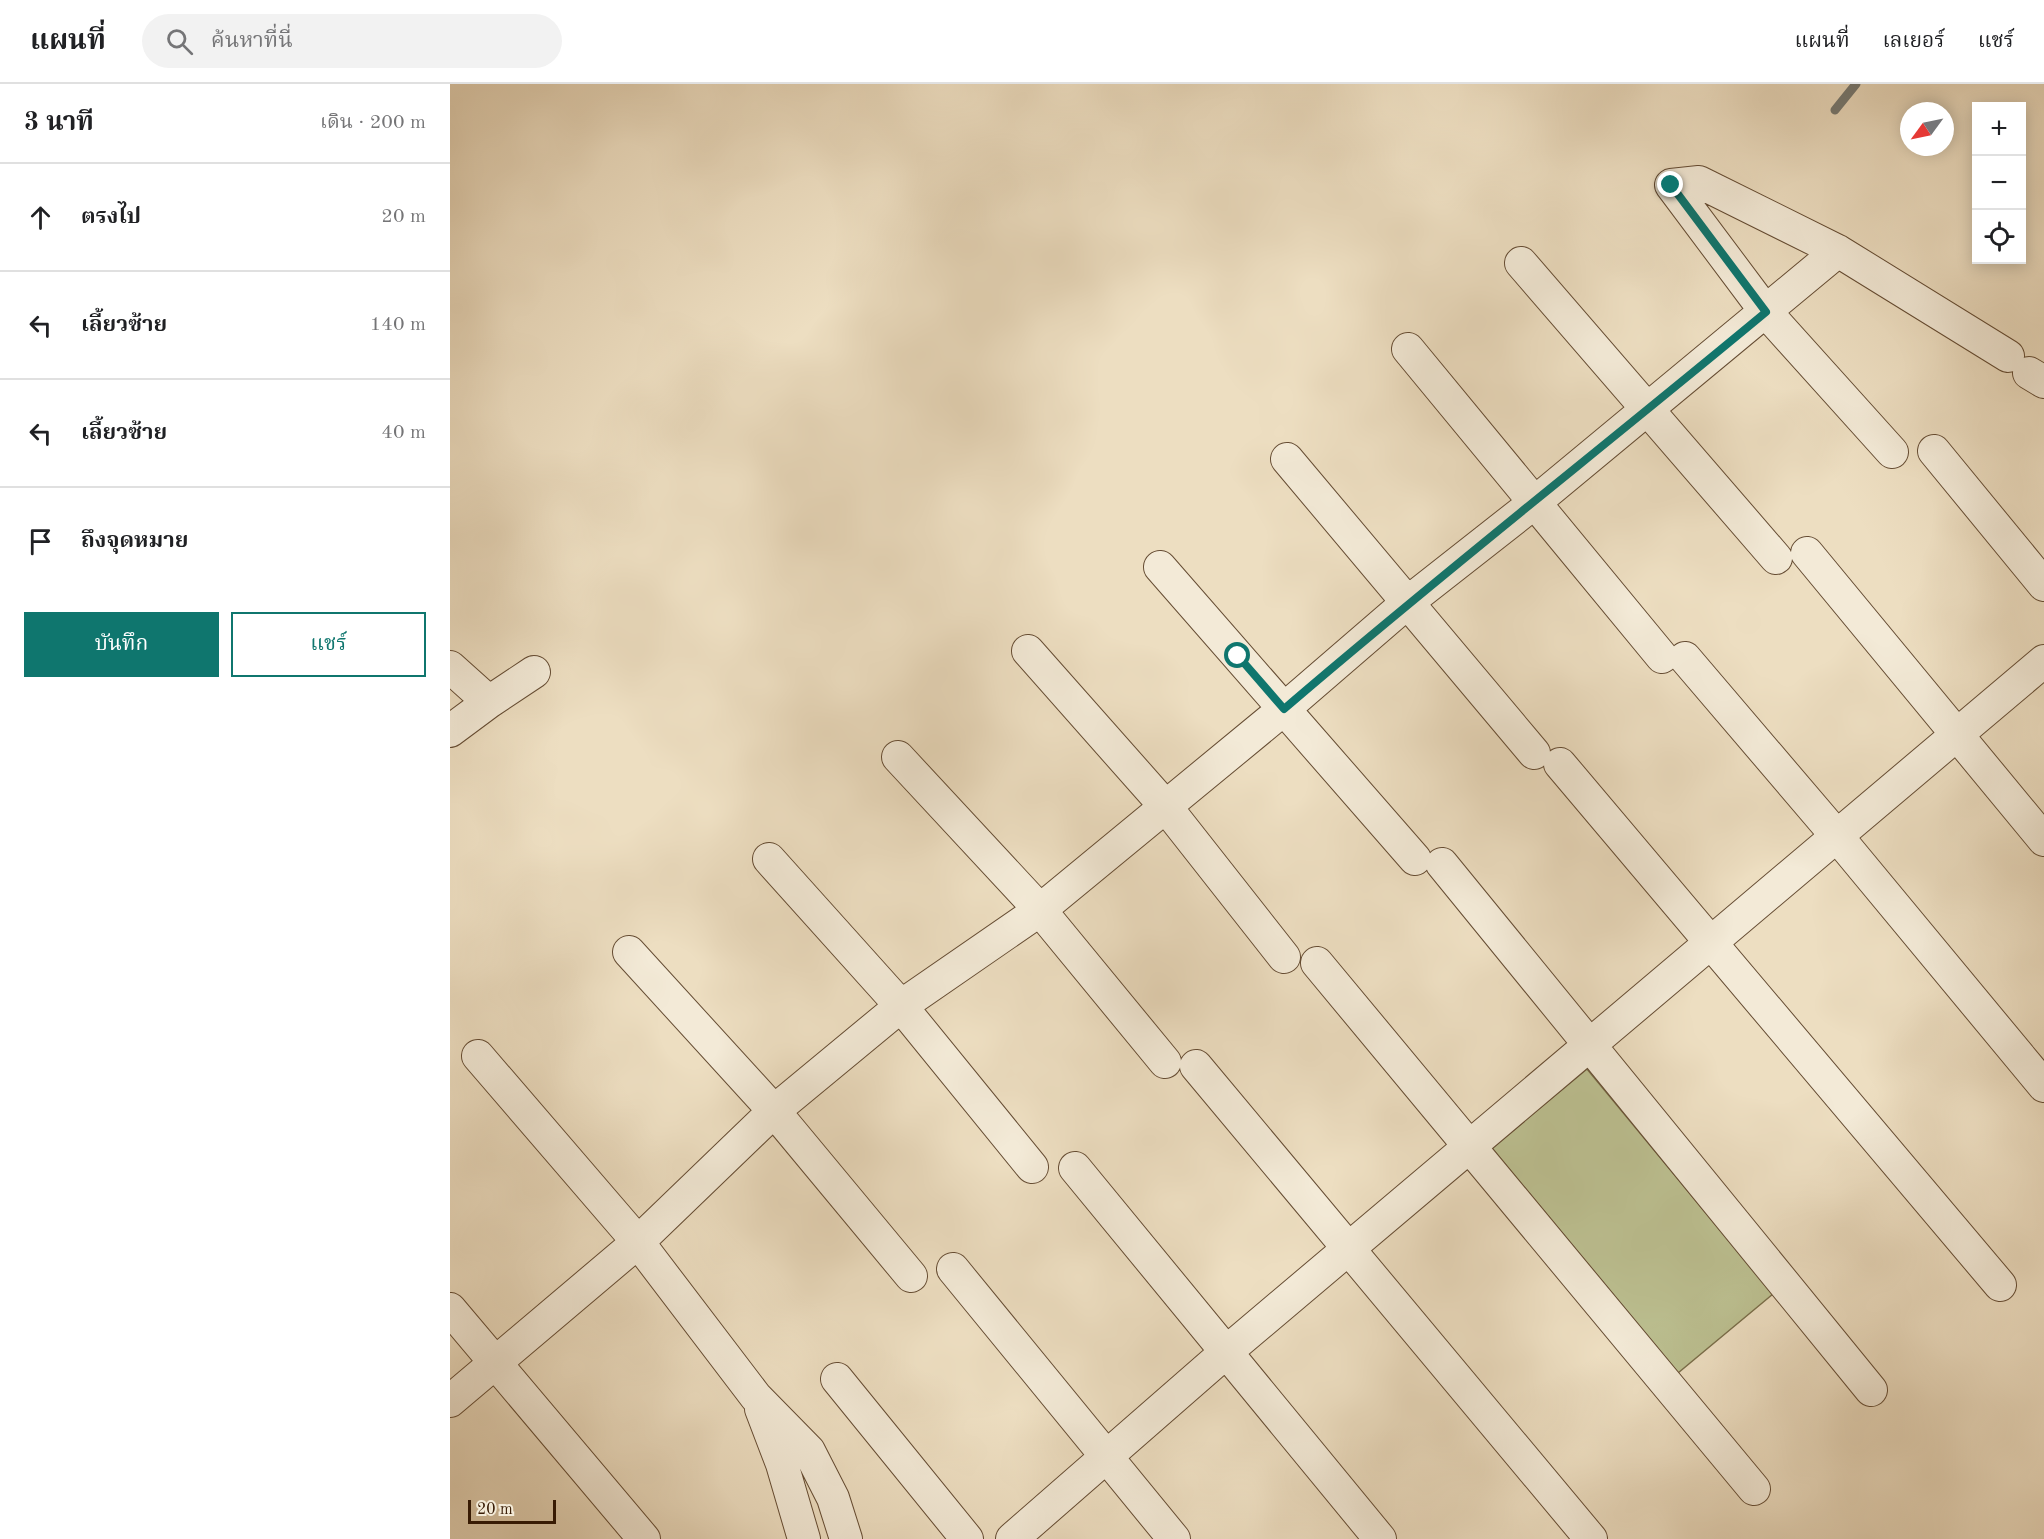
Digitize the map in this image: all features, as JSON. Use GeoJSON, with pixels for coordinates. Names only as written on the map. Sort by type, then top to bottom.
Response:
{"type":"FeatureCollection","features":[{"type":"Feature","properties":{"kind":"street"},"geometry":{"type":"LineString","coordinates":[[1892,452],[1766,312],[1671,185],[1699,182],[1838,251],[2027,370]]}},
{"type":"Feature","properties":{"kind":"street"},"geometry":{"type":"LineString","coordinates":[[450,1401],[638,1242],[774,1111],[901,1006],[1041,910],[1284,709],[1408,602],[1534,503],[1838,251]]}},
{"type":"Feature","properties":{"kind":"street"},"geometry":{"type":"LineString","coordinates":[[1521,263],[1776,558]]}},
{"type":"Feature","properties":{"kind":"street"},"geometry":{"type":"LineString","coordinates":[[1408,349],[1534,503],[1836,835],[2044,1086]]}},
{"type":"Feature","properties":{"kind":"street"},"geometry":{"type":"LineString","coordinates":[[1934,451],[2044,585]]}},
{"type":"Feature","properties":{"kind":"street"},"geometry":{"type":"LineString","coordinates":[[1287,459],[1408,602],[1713,941],[2000,1285]]}},
{"type":"Feature","properties":{"kind":"street"},"geometry":{"type":"LineString","coordinates":[[1807,553],[2044,840]]}},
{"type":"Feature","properties":{"kind":"street"},"geometry":{"type":"LineString","coordinates":[[1160,567],[1284,709],[1429,862],[1587,1045],[1871,1389]]}},
{"type":"Feature","properties":{"kind":"street"},"geometry":{"type":"LineString","coordinates":[[1028,651],[1166,807],[1284,957]]}},
{"type":"Feature","properties":{"kind":"street"},"geometry":{"type":"LineString","coordinates":[[1012,1539],[1106,1455],[1349,1251],[1587,1045],[2044,661]]}},
{"type":"Feature","properties":{"kind":"street"},"geometry":{"type":"LineString","coordinates":[[450,667],[489,702]]}},
{"type":"Feature","properties":{"kind":"street"},"geometry":{"type":"LineString","coordinates":[[450,731],[534,672]]}},
{"type":"Feature","properties":{"kind":"street"},"geometry":{"type":"LineString","coordinates":[[898,757],[1041,910],[1165,1062]]}},
{"type":"Feature","properties":{"kind":"street"},"geometry":{"type":"LineString","coordinates":[[769,859],[901,1006],[1032,1167]]}},
{"type":"Feature","properties":{"kind":"street"},"geometry":{"type":"LineString","coordinates":[[629,951],[774,1111],[911,1276]]}},
{"type":"Feature","properties":{"kind":"street"},"geometry":{"type":"LineString","coordinates":[[1317,963],[1754,1489]]}},
{"type":"Feature","properties":{"kind":"street"},"geometry":{"type":"LineString","coordinates":[[478,1056],[638,1242],[756,1397],[808,1451],[833,1498],[846,1539]]}},
{"type":"Feature","properties":{"kind":"street"},"geometry":{"type":"LineString","coordinates":[[1196,1066],[1591,1539]]}},
{"type":"Feature","properties":{"kind":"street"},"geometry":{"type":"LineString","coordinates":[[1075,1168],[1380,1539]]}},
{"type":"Feature","properties":{"kind":"street"},"geometry":{"type":"LineString","coordinates":[[953,1269],[1174,1539]]}},
{"type":"Feature","properties":{"kind":"street"},"geometry":{"type":"LineString","coordinates":[[450,1309],[644,1539]]}},
{"type":"Feature","properties":{"kind":"street"},"geometry":{"type":"LineString","coordinates":[[837,1379],[967,1539]]}},
{"type":"Feature","properties":{"kind":"street"},"geometry":{"type":"LineString","coordinates":[[756,1397],[782,1464],[804,1539]]}},
{"type":"Feature","properties":{"kind":"green space"},"geometry":{"type":"Polygon","coordinates":[[[1587,1069],[1773,1294],[1678,1373],[1492,1148],[1587,1069]]]}},
{"type":"Feature","properties":{"kind":"waterway"},"geometry":{"type":"LineString","coordinates":[[1835,110],[1856,84]]}},
{"type":"Feature","properties":{"kind":"route"},"geometry":{"type":"LineString","coordinates":[[1238,656],[1284,709],[1408,602],[1534,503],[1766,312],[1671,185]]}}]}
